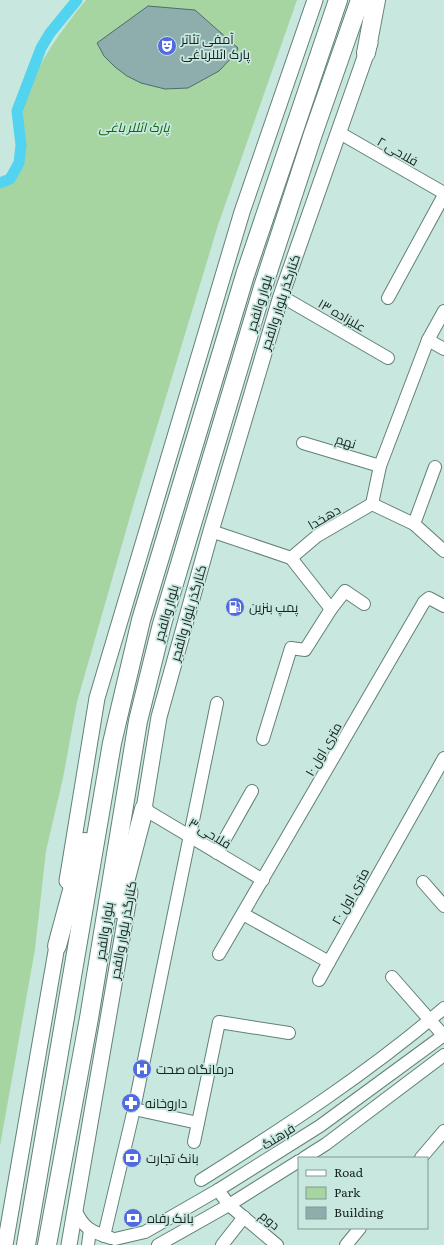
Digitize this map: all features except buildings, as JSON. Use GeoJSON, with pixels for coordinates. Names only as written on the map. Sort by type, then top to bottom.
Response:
{"type":"FeatureCollection","features":[{"type":"Feature","properties":{"kind":"highway","name":"بلوار والفجر"},"geometry":{"type":"LineString","coordinates":[[26,1245],[112,743],[141,620],[243,283],[338,0]]}},
{"type":"Feature","properties":{"kind":"highway","name":"بلوار والفجر"},"geometry":{"type":"LineString","coordinates":[[47,1245],[89,1018],[138,721],[162,624],[266,280],[360,0]]}},
{"type":"Feature","properties":{"kind":"highway"},"geometry":{"type":"LineString","coordinates":[[366,53],[376,0]]}},
{"type":"Feature","properties":{"kind":"highway"},"geometry":{"type":"LineString","coordinates":[[57,946],[112,743]]}},
{"type":"Feature","properties":{"kind":"highway"},"geometry":{"type":"LineString","coordinates":[[89,1018],[144,809]]}},
{"type":"Feature","properties":{"kind":"main road"},"geometry":{"type":"LineString","coordinates":[[5,1245],[57,946],[97,698],[242,212],[315,0]]}},
{"type":"Feature","properties":{"kind":"main road","name":"کنارگذر بلوار والفجر"},"geometry":{"type":"LineString","coordinates":[[69,1245],[159,717],[211,530],[281,296],[384,0]]}},
{"type":"Feature","properties":{"kind":"street","name":"فلاحی ۲"},"geometry":{"type":"LineString","coordinates":[[338,132],[444,194]]}},
{"type":"Feature","properties":{"kind":"street"},"geometry":{"type":"LineString","coordinates":[[388,298],[444,194]]}},
{"type":"Feature","properties":{"kind":"street","name":"۱۳ علیزاده"},"geometry":{"type":"LineString","coordinates":[[281,296],[388,358]]}},
{"type":"Feature","properties":{"kind":"street"},"geometry":{"type":"LineString","coordinates":[[444,311],[428,340],[380,466],[372,504],[414,524],[444,551]]}},
{"type":"Feature","properties":{"kind":"street"},"geometry":{"type":"LineString","coordinates":[[428,340],[444,349]]}},
{"type":"Feature","properties":{"kind":"street","name":"نهم"},"geometry":{"type":"LineString","coordinates":[[303,443],[380,466]]}},
{"type":"Feature","properties":{"kind":"street"},"geometry":{"type":"LineString","coordinates":[[414,524],[435,468]]}},
{"type":"Feature","properties":{"kind":"street","name":"دهخدا"},"geometry":{"type":"LineString","coordinates":[[291,558],[317,536],[372,504]]}},
{"type":"Feature","properties":{"kind":"street"},"geometry":{"type":"LineString","coordinates":[[211,530],[291,558],[332,609]]}},
{"type":"Feature","properties":{"kind":"street"},"geometry":{"type":"LineString","coordinates":[[264,739],[291,648],[305,650],[345,591],[364,604]]}},
{"type":"Feature","properties":{"kind":"street","name":"۱۰ متری اول"},"geometry":{"type":"LineString","coordinates":[[219,954],[424,602],[429,598],[444,606]]}},
{"type":"Feature","properties":{"kind":"street"},"geometry":{"type":"LineString","coordinates":[[75,1209],[81,1223],[90,1230],[110,1240],[134,1109],[217,703]]}},
{"type":"Feature","properties":{"kind":"street","name":"۲۰ متری اول"},"geometry":{"type":"LineString","coordinates":[[319,980],[444,758]]}},
{"type":"Feature","properties":{"kind":"street"},"geometry":{"type":"LineString","coordinates":[[217,854],[252,791]]}},
{"type":"Feature","properties":{"kind":"street","name":"فلاحی ۳"},"geometry":{"type":"LineString","coordinates":[[144,809],[217,854],[263,880]]}},
{"type":"Feature","properties":{"kind":"street"},"geometry":{"type":"LineString","coordinates":[[423,882],[444,906]]}},
{"type":"Feature","properties":{"kind":"street"},"geometry":{"type":"LineString","coordinates":[[243,914],[329,962]]}},
{"type":"Feature","properties":{"kind":"street"},"geometry":{"type":"LineString","coordinates":[[392,977],[444,1035]]}},
{"type":"Feature","properties":{"kind":"street"},"geometry":{"type":"LineString","coordinates":[[201,1180],[275,1133],[370,1068],[444,1008]]}},
{"type":"Feature","properties":{"kind":"street"},"geometry":{"type":"LineString","coordinates":[[194,1142],[219,1022],[289,1033]]}},
{"type":"Feature","properties":{"kind":"street","name":"فرهنگ"},"geometry":{"type":"LineString","coordinates":[[110,1240],[145,1232],[218,1190],[320,1126],[444,1035]]}},
{"type":"Feature","properties":{"kind":"street"},"geometry":{"type":"LineString","coordinates":[[306,1157],[333,1139],[444,1055]]}},
{"type":"Feature","properties":{"kind":"street"},"geometry":{"type":"LineString","coordinates":[[134,1109],[198,1123]]}},
{"type":"Feature","properties":{"kind":"street"},"geometry":{"type":"LineString","coordinates":[[422,1157],[444,1131]]}},
{"type":"Feature","properties":{"kind":"street"},"geometry":{"type":"LineString","coordinates":[[158,1245],[298,1162]]}},
{"type":"Feature","properties":{"kind":"street","name":"دوم"},"geometry":{"type":"LineString","coordinates":[[218,1190],[229,1204],[277,1245]]}},
{"type":"Feature","properties":{"kind":"street","name":"دوم"},"geometry":{"type":"LineString","coordinates":[[222,1245],[244,1217]]}},
{"type":"Feature","properties":{"kind":"street"},"geometry":{"type":"LineString","coordinates":[[346,1245],[359,1229]]}},
{"type":"Feature","properties":{"kind":"street"},"geometry":{"type":"LineString","coordinates":[[88,1245],[90,1230]]}},
{"type":"Feature","properties":{"kind":"green space","name":"پارک ائللر باغی"},"geometry":{"type":"Polygon","coordinates":[[[86,0],[297,0],[218,225],[133,506],[77,702],[63,778],[46,851],[35,949],[0,1146],[0,187],[18,175],[23,164],[24,145],[21,126],[21,107],[24,98],[36,72],[51,47],[86,0]]]}},
{"type":"Feature","properties":{"kind":"waterway"},"geometry":{"type":"LineString","coordinates":[[0,183],[10,179],[19,163],[21,145],[17,111],[41,48],[50,33],[77,0]]}},
{"type":"Feature","properties":{"kind":"place","name":"آمفی تئاتر پارک ائللرباغی"},"geometry":{"type":"Point","coordinates":[167,46]}},
{"type":"Feature","properties":{"kind":"place","name":"پمپ بنزین"},"geometry":{"type":"Point","coordinates":[235,607]}},
{"type":"Feature","properties":{"kind":"place","name":"درمانگاه صحت"},"geometry":{"type":"Point","coordinates":[142,1069]}},
{"type":"Feature","properties":{"kind":"place","name":"داروخانه"},"geometry":{"type":"Point","coordinates":[131,1103]}},
{"type":"Feature","properties":{"kind":"place","name":"بانک تجارت"},"geometry":{"type":"Point","coordinates":[132,1158]}},
{"type":"Feature","properties":{"kind":"place","name":"بانک رفاه"},"geometry":{"type":"Point","coordinates":[133,1218]}}]}
